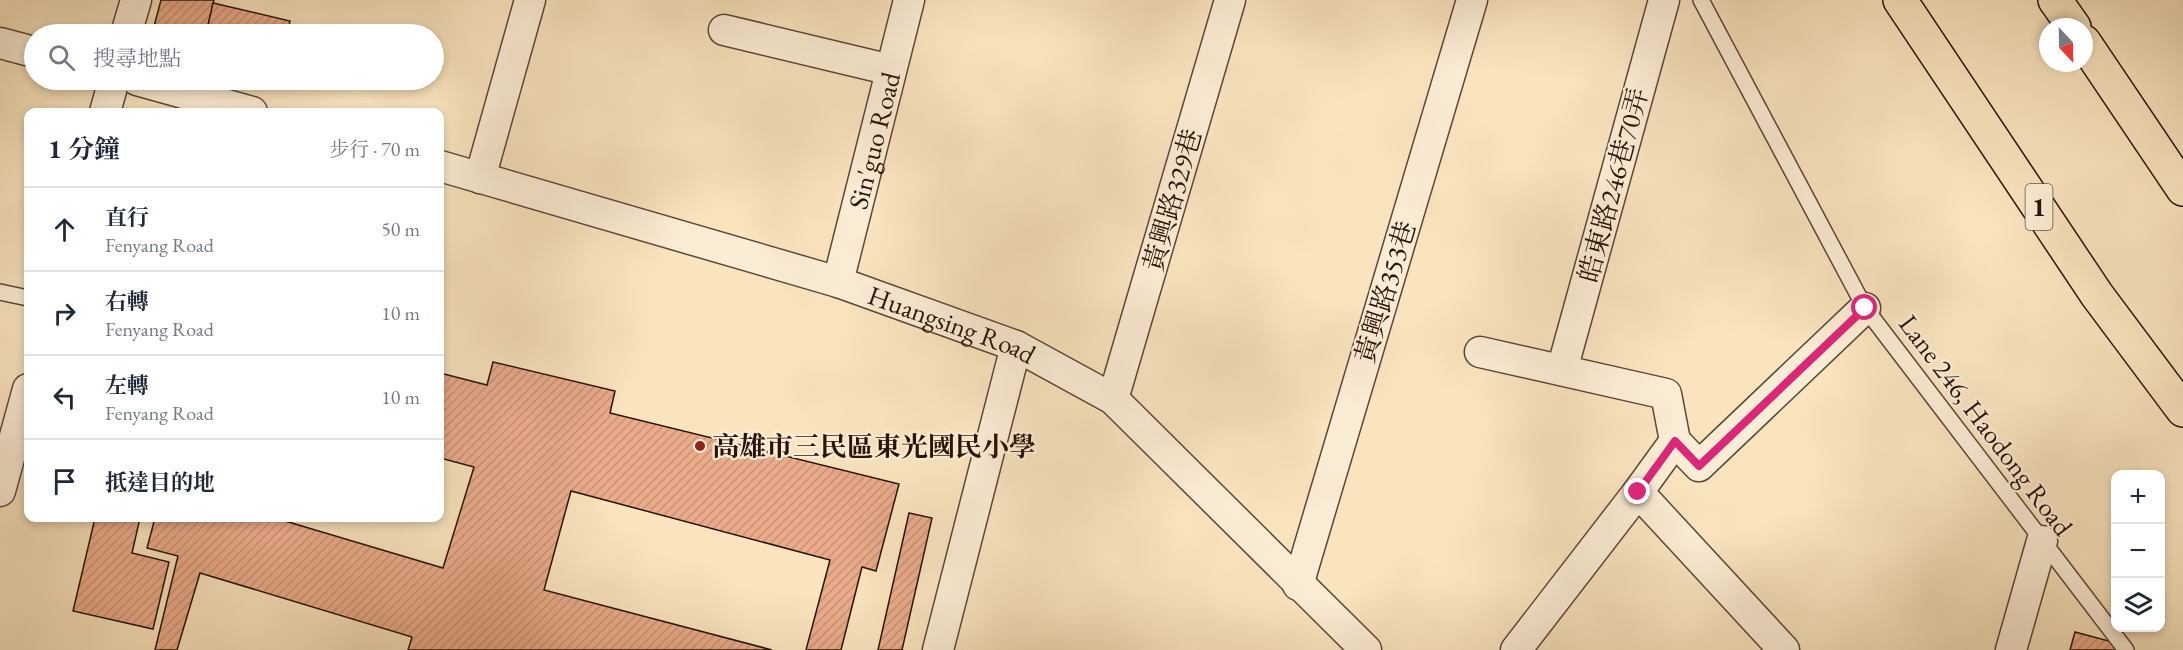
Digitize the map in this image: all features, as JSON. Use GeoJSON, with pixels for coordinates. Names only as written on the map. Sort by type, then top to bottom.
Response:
{"type":"FeatureCollection","features":[{"type":"Feature","properties":{"kind":"highway","name":"1"},"geometry":{"type":"LineString","coordinates":[[1900,0],[2097,295],[2183,410]]}},
{"type":"Feature","properties":{"kind":"highway"},"geometry":{"type":"LineString","coordinates":[[2055,0],[2068,18]]}},
{"type":"Feature","properties":{"kind":"highway"},"geometry":{"type":"LineString","coordinates":[[2093,55],[2183,189]]}},
{"type":"Feature","properties":{"kind":"street"},"geometry":{"type":"LineString","coordinates":[[129,24],[136,0]]}},
{"type":"Feature","properties":{"kind":"street"},"geometry":{"type":"LineString","coordinates":[[480,178],[530,0]]}},
{"type":"Feature","properties":{"kind":"street","name":"Sin'guo Road"},"geometry":{"type":"LineString","coordinates":[[838,282],[909,0]]}},
{"type":"Feature","properties":{"kind":"street","name":"黃興路329巷"},"geometry":{"type":"LineString","coordinates":[[1113,399],[1230,0]]}},
{"type":"Feature","properties":{"kind":"street","name":"黃興路353巷"},"geometry":{"type":"LineString","coordinates":[[1298,585],[1472,0]]}},
{"type":"Feature","properties":{"kind":"street","name":"皓東路246巷70弄"},"geometry":{"type":"LineString","coordinates":[[1562,370],[1664,0]]}},
{"type":"Feature","properties":{"kind":"street"},"geometry":{"type":"LineString","coordinates":[[724,30],[891,70]]}},
{"type":"Feature","properties":{"kind":"street"},"geometry":{"type":"LineString","coordinates":[[0,43],[24,49]]}},
{"type":"Feature","properties":{"kind":"street"},"geometry":{"type":"LineString","coordinates":[[106,108],[111,90]]}},
{"type":"Feature","properties":{"kind":"street"},"geometry":{"type":"LineString","coordinates":[[173,90],[238,108]]}},
{"type":"Feature","properties":{"kind":"street","name":"Huangsing Road"},"geometry":{"type":"LineString","coordinates":[[444,167],[838,282],[1016,346],[1113,399],[1366,650]]}},
{"type":"Feature","properties":{"kind":"street"},"geometry":{"type":"LineString","coordinates":[[1480,352],[1666,394],[1675,441],[1699,466],[1865,308]]}},
{"type":"Feature","properties":{"kind":"street"},"geometry":{"type":"LineString","coordinates":[[938,650],[1016,346]]}},
{"type":"Feature","properties":{"kind":"street"},"geometry":{"type":"LineString","coordinates":[[0,491],[24,403]]}},
{"type":"Feature","properties":{"kind":"street"},"geometry":{"type":"LineString","coordinates":[[1516,650],[1675,441]]}},
{"type":"Feature","properties":{"kind":"street"},"geometry":{"type":"LineString","coordinates":[[1638,492],[1778,648]]}},
{"type":"Feature","properties":{"kind":"street"},"geometry":{"type":"LineString","coordinates":[[2012,650],[2043,541]]}},
{"type":"Feature","properties":{"kind":"lane","name":"Lane 246, Haodong Road"},"geometry":{"type":"LineString","coordinates":[[1701,0],[1865,308],[2126,650]]}},
{"type":"Feature","properties":{"kind":"lane"},"geometry":{"type":"LineString","coordinates":[[0,292],[24,297]]}},
{"type":"Feature","properties":{"kind":"building"},"geometry":{"type":"Polygon","coordinates":[[[161,0],[214,0],[208,24],[155,24],[161,0]]]}},
{"type":"Feature","properties":{"kind":"building"},"geometry":{"type":"Polygon","coordinates":[[[213,3],[290,21],[289,24],[208,24],[213,3]]]}},
{"type":"Feature","properties":{"kind":"building"},"geometry":{"type":"Polygon","coordinates":[[[493,362],[615,391],[610,413],[899,484],[876,571],[862,567],[841,650],[806,650],[830,560],[571,491],[544,590],[772,650],[408,650],[412,637],[200,573],[177,650],[155,650],[178,556],[147,548],[154,522],[288,522],[443,568],[474,467],[444,459],[444,374],[487,385],[493,362]]]}},
{"type":"Feature","properties":{"kind":"building"},"geometry":{"type":"Polygon","coordinates":[[[909,513],[932,518],[902,650],[878,650],[909,513]]]}},
{"type":"Feature","properties":{"kind":"building"},"geometry":{"type":"Polygon","coordinates":[[[94,522],[139,522],[132,553],[169,562],[153,629],[73,611],[94,522]]]}},
{"type":"Feature","properties":{"kind":"building"},"geometry":{"type":"Polygon","coordinates":[[[2075,632],[2131,647],[2130,650],[2070,650],[2075,632]]]}},
{"type":"Feature","properties":{"kind":"place","name":"高雄市三民區東光國民小學"},"geometry":{"type":"Point","coordinates":[700,446]}},
{"type":"Feature","properties":{"kind":"route"},"geometry":{"type":"LineString","coordinates":[[1638,492],[1675,441],[1699,466],[1865,308]]}}]}
